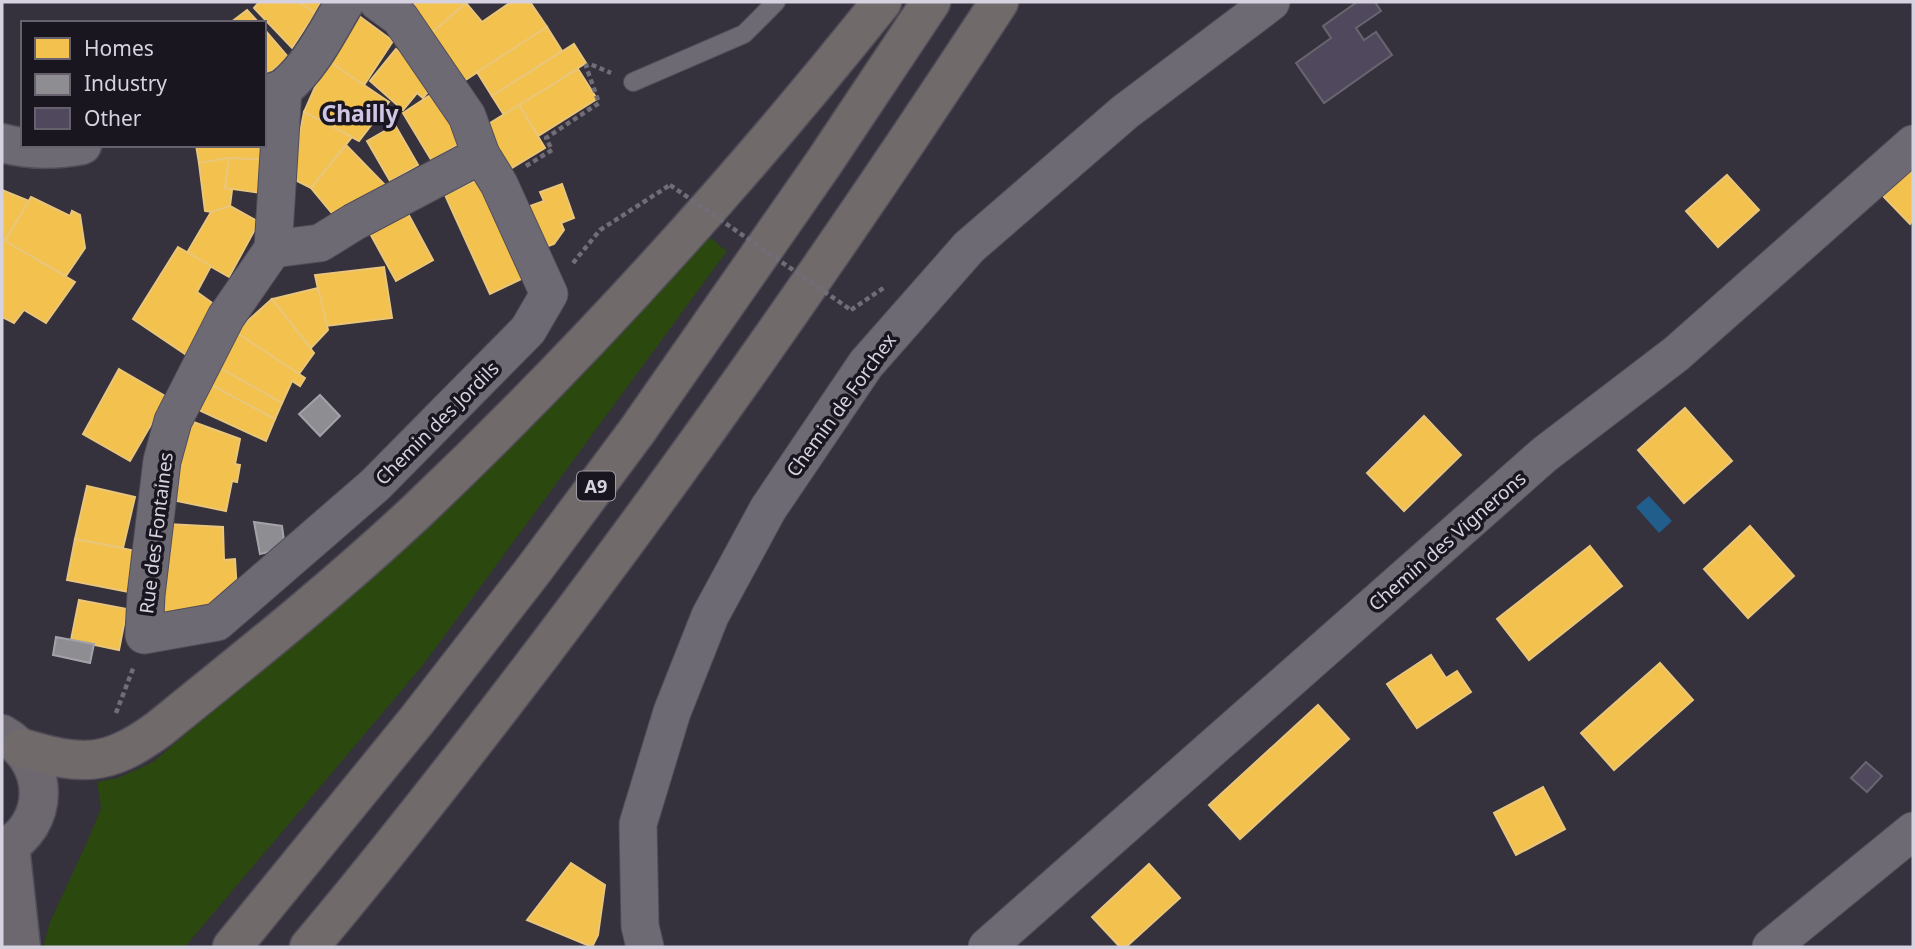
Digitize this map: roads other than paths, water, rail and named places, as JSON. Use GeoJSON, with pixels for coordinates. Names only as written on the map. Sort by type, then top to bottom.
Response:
{"type":"FeatureCollection","features":[{"type":"Feature","properties":{"kind":"highway"},"geometry":{"type":"LineString","coordinates":[[12,741],[54,758],[78,761],[103,759],[126,750],[159,729],[297,617],[416,511],[566,363],[698,220],[882,2]]}},
{"type":"Feature","properties":{"kind":"highway","name":"A9"},"geometry":{"type":"LineString","coordinates":[[232,947],[417,720],[637,431],[823,164],[931,2]]}},
{"type":"Feature","properties":{"kind":"highway"},"geometry":{"type":"LineString","coordinates":[[309,947],[452,770],[684,464],[870,197],[999,2]]}},
{"type":"Feature","properties":{"kind":"main road"},"geometry":{"type":"LineString","coordinates":[[12,741],[31,761],[39,792],[32,822],[23,835],[6,848],[21,947]]}},
{"type":"Feature","properties":{"kind":"street"},"geometry":{"type":"LineString","coordinates":[[345,2],[301,70],[274,92],[273,249],[320,243],[354,222],[490,169],[467,116],[400,18],[378,2]]}},
{"type":"Feature","properties":{"kind":"street","name":"Chemin de Forchex"},"geometry":{"type":"LineString","coordinates":[[645,947],[640,926],[638,824],[672,712],[710,616],[768,509],[866,364],[969,247],[1125,112],[1271,2]]}},
{"type":"Feature","properties":{"kind":"street"},"geometry":{"type":"LineString","coordinates":[[2,143],[21,146]]}},
{"type":"Feature","properties":{"kind":"street","name":"Chemin des Vignerons"},"geometry":{"type":"LineString","coordinates":[[987,947],[1545,454],[1676,354],[1913,144]]}},
{"type":"Feature","properties":{"kind":"street"},"geometry":{"type":"LineString","coordinates":[[27,147],[73,147]]}},
{"type":"Feature","properties":{"kind":"street","name":"Chemin des Jordils"},"geometry":{"type":"LineString","coordinates":[[144,635],[217,622],[376,485],[528,330],[549,294],[490,169]]}},
{"type":"Feature","properties":{"kind":"street","name":"Rue des Fontaines"},"geometry":{"type":"LineString","coordinates":[[144,635],[146,595],[162,461],[173,421],[226,317],[273,249]]}},
{"type":"Feature","properties":{"kind":"street"},"geometry":{"type":"LineString","coordinates":[[1771,947],[1913,831]]}},
{"type":"Feature","properties":{"kind":"lane"},"geometry":{"type":"LineString","coordinates":[[633,82],[744,33],[776,2]]}},
{"type":"Feature","properties":{"kind":"water"},"geometry":{"type":"Polygon","coordinates":[[[1649,496],[1672,521],[1659,533],[1636,507],[1649,496]]]}},
{"type":"Feature","properties":{"kind":"district","name":"Chailly"},"geometry":{"type":"Point","coordinates":[360,113]}}]}
